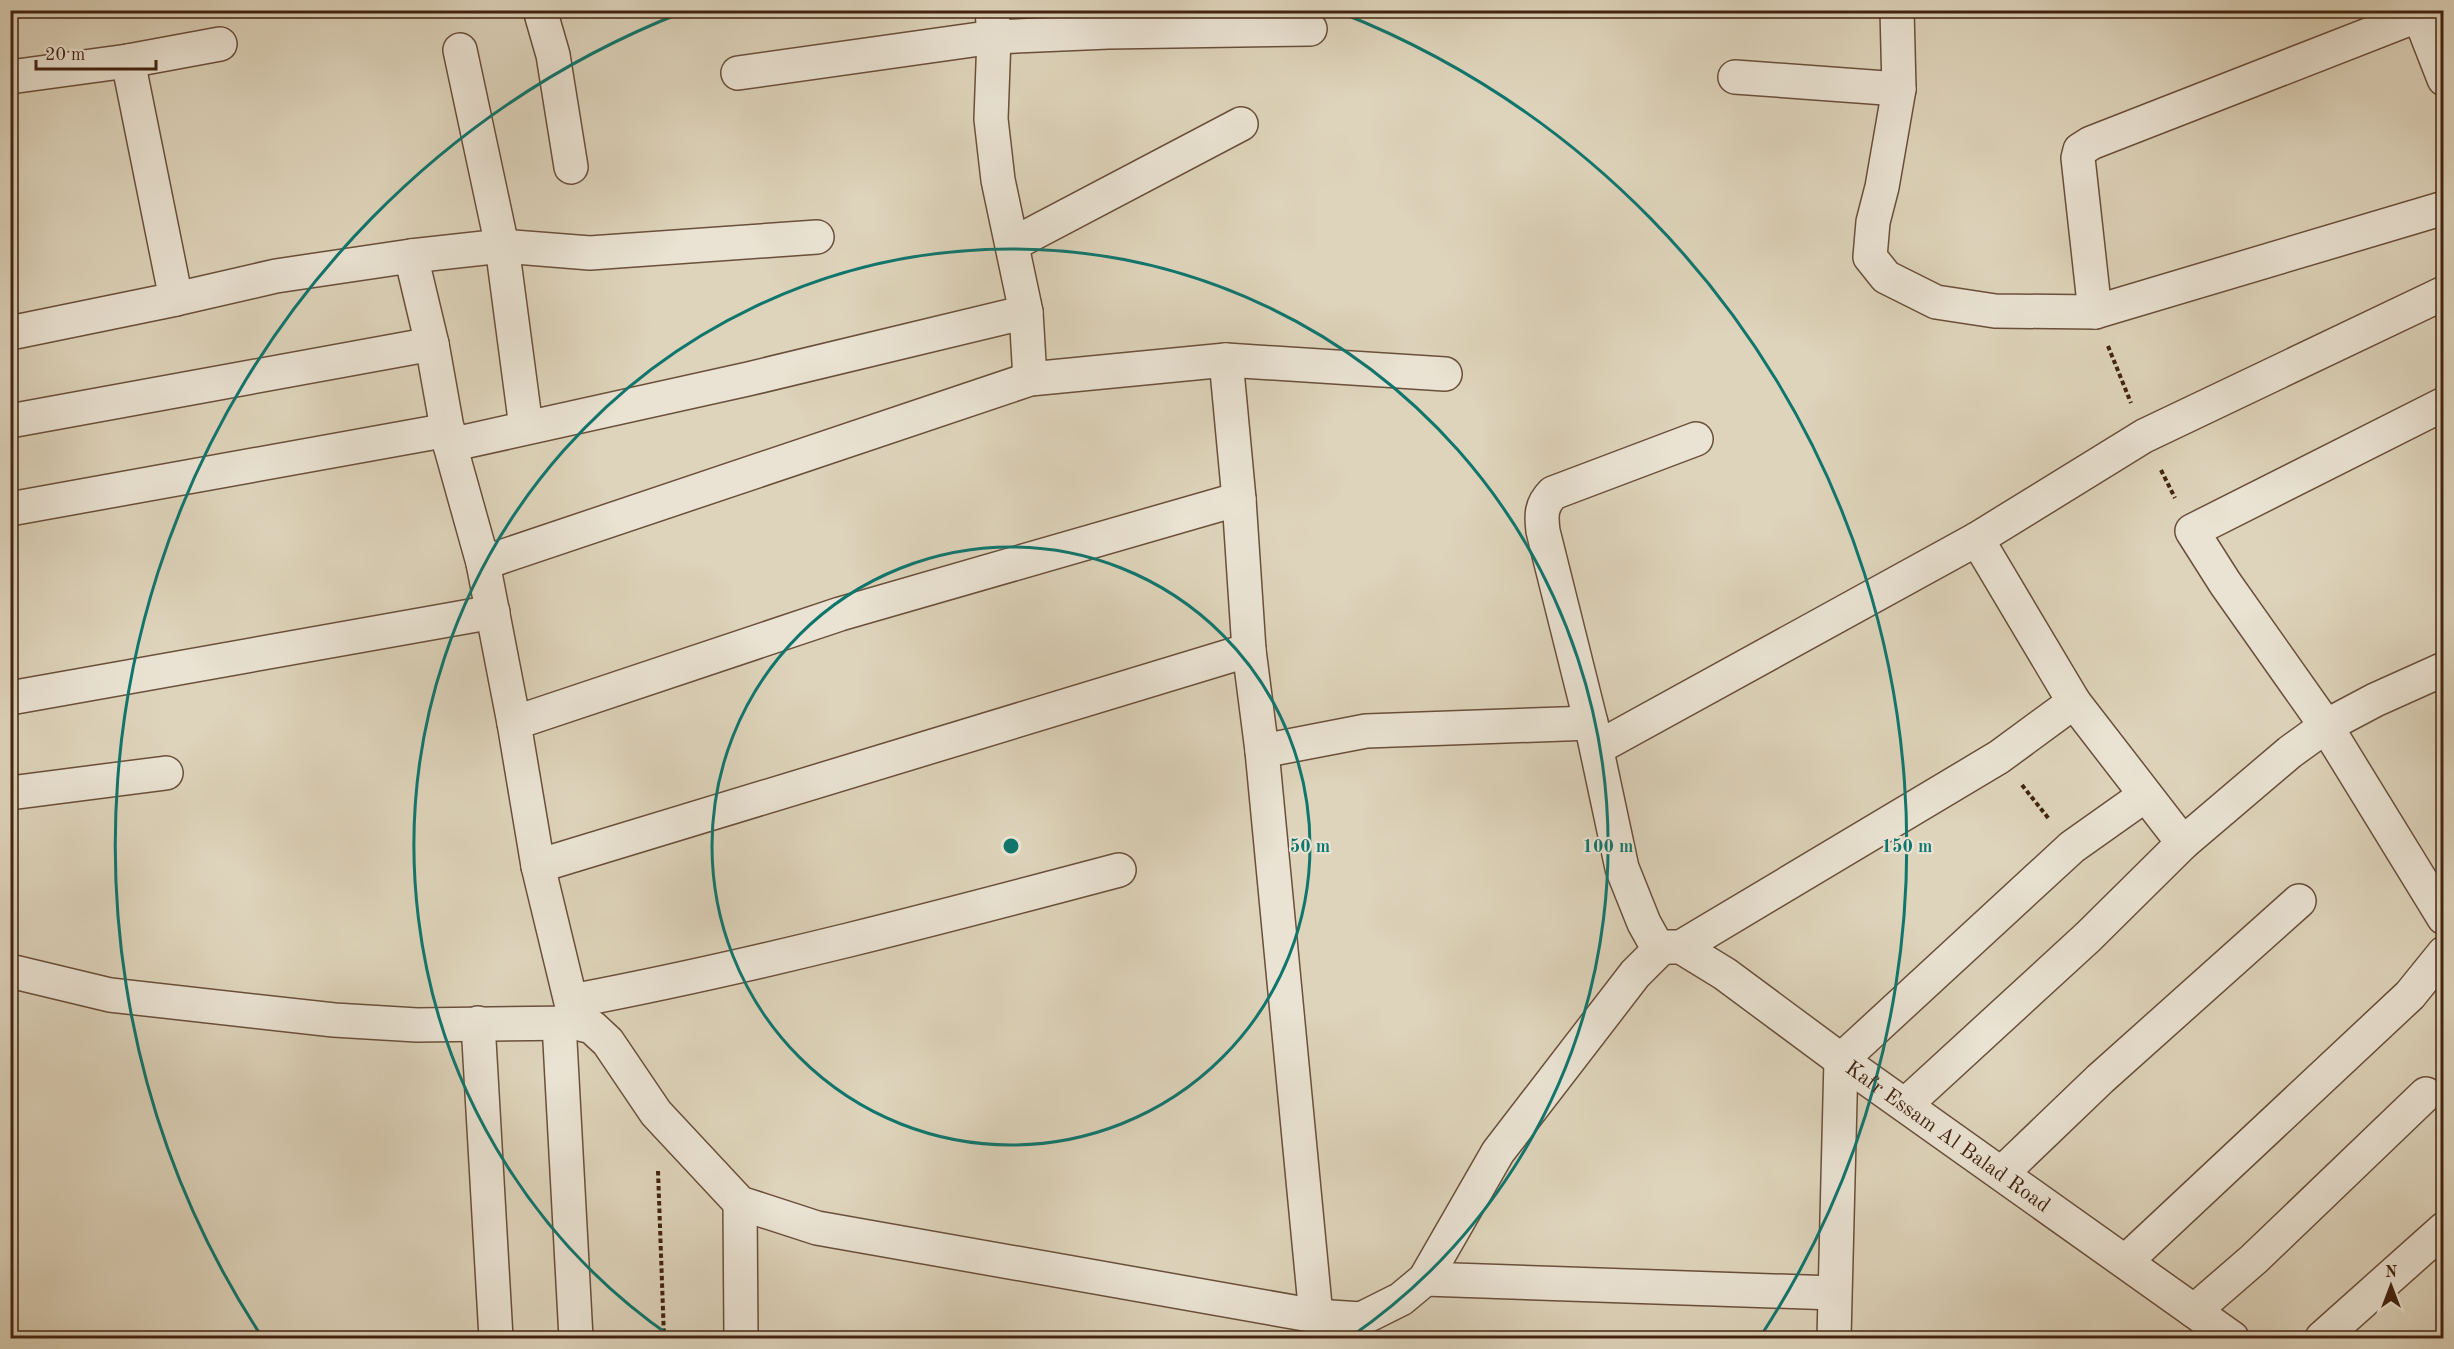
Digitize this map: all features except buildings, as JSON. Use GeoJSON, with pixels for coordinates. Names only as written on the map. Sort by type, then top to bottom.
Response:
{"type":"FeatureCollection","features":[{"type":"Feature","properties":{"kind":"street"},"geometry":{"type":"LineString","coordinates":[[540,10],[553,55],[571,167]]}},
{"type":"Feature","properties":{"kind":"street"},"geometry":{"type":"LineString","coordinates":[[1898,10],[1899,89],[1882,187],[1872,222],[1870,257],[1886,277],[1936,302],[1995,311],[2095,312],[2444,208]]}},
{"type":"Feature","properties":{"kind":"street"},"geometry":{"type":"LineString","coordinates":[[2095,312],[2078,158],[2080,150],[2091,143],[2423,13],[2444,79]]}},
{"type":"Feature","properties":{"kind":"street"},"geometry":{"type":"LineString","coordinates":[[738,74],[993,24],[1108,32],[1310,29]]}},
{"type":"Feature","properties":{"kind":"street"},"geometry":{"type":"LineString","coordinates":[[993,24],[992,119],[998,180],[1026,312],[1030,379]]}},
{"type":"Feature","properties":{"kind":"street"},"geometry":{"type":"LineString","coordinates":[[10,76],[128,61],[220,44]]}},
{"type":"Feature","properties":{"kind":"street"},"geometry":{"type":"LineString","coordinates":[[460,50],[502,246],[526,427]]}},
{"type":"Feature","properties":{"kind":"street"},"geometry":{"type":"LineString","coordinates":[[128,61],[176,299]]}},
{"type":"Feature","properties":{"kind":"street"},"geometry":{"type":"LineString","coordinates":[[1735,77],[1899,89]]}},
{"type":"Feature","properties":{"kind":"street"},"geometry":{"type":"LineString","coordinates":[[1013,244],[1241,124]]}},
{"type":"Feature","properties":{"kind":"street"},"geometry":{"type":"LineString","coordinates":[[10,333],[276,276],[411,256],[502,246],[590,253],[817,237]]}},
{"type":"Feature","properties":{"kind":"street"},"geometry":{"type":"LineString","coordinates":[[411,256],[432,344],[449,438],[483,563],[514,723],[538,866],[569,1016],[576,1338]]}},
{"type":"Feature","properties":{"kind":"street"},"geometry":{"type":"LineString","coordinates":[[1262,751],[1366,731],[1594,735],[1977,539],[2145,436],[2444,293]]}},
{"type":"Feature","properties":{"kind":"street"},"geometry":{"type":"LineString","coordinates":[[10,509],[526,427],[747,379],[1026,312]]}},
{"type":"Feature","properties":{"kind":"street"},"geometry":{"type":"LineString","coordinates":[[10,421],[432,344]]}},
{"type":"Feature","properties":{"kind":"street"},"geometry":{"type":"LineString","coordinates":[[1226,360],[1239,499],[1249,650],[1262,751],[1316,1316]]}},
{"type":"Feature","properties":{"kind":"street"},"geometry":{"type":"LineString","coordinates":[[483,563],[1030,379],[1226,360],[1444,374]]}},
{"type":"Feature","properties":{"kind":"street"},"geometry":{"type":"LineString","coordinates":[[2444,404],[2192,531],[2225,583],[2326,726],[2444,918]]}},
{"type":"Feature","properties":{"kind":"street"},"geometry":{"type":"LineString","coordinates":[[1670,949],[1644,923],[1622,868],[1594,735],[1543,531],[1541,515],[1545,501],[1552,493],[1696,439]]}},
{"type":"Feature","properties":{"kind":"street"},"geometry":{"type":"LineString","coordinates":[[514,723],[840,614],[1239,499]]}},
{"type":"Feature","properties":{"kind":"street"},"geometry":{"type":"LineString","coordinates":[[1977,539],[2074,702],[2183,843]]}},
{"type":"Feature","properties":{"kind":"street"},"geometry":{"type":"LineString","coordinates":[[10,698],[493,612]]}},
{"type":"Feature","properties":{"kind":"street"},"geometry":{"type":"LineString","coordinates":[[538,866],[1249,650]]}},
{"type":"Feature","properties":{"kind":"street"},"geometry":{"type":"LineString","coordinates":[[1905,1105],[2088,937],[2183,843],[2290,752],[2326,726],[2375,700],[2444,669]]}},
{"type":"Feature","properties":{"kind":"street"},"geometry":{"type":"LineString","coordinates":[[569,1016],[592,1027],[608,1042],[656,1113],[740,1203],[817,1228],[1316,1316],[1362,1329],[1425,1279],[1498,1152],[1635,974],[1670,949],[1999,757],[2074,702]]}},
{"type":"Feature","properties":{"kind":"street"},"geometry":{"type":"LineString","coordinates":[[10,793],[166,773]]}},
{"type":"Feature","properties":{"kind":"street"},"geometry":{"type":"LineString","coordinates":[[1834,1338],[1841,1060],[2073,847],[2145,796]]}},
{"type":"Feature","properties":{"kind":"street"},"geometry":{"type":"LineString","coordinates":[[10,971],[110,995],[334,1020],[417,1025],[569,1016],[694,978],[869,937],[1119,870]]}},
{"type":"Feature","properties":{"kind":"street"},"geometry":{"type":"LineString","coordinates":[[2002,1173],[2100,1079],[2299,901]]}},
{"type":"Feature","properties":{"kind":"street","name":"Kafr Essam Al Balad Road"},"geometry":{"type":"LineString","coordinates":[[1670,949],[1725,974],[1841,1060],[2232,1338]]}},
{"type":"Feature","properties":{"kind":"street"},"geometry":{"type":"LineString","coordinates":[[2126,1261],[2410,996],[2444,954]]}},
{"type":"Feature","properties":{"kind":"street"},"geometry":{"type":"LineString","coordinates":[[478,1023],[496,1338]]}},
{"type":"Feature","properties":{"kind":"street"},"geometry":{"type":"LineString","coordinates":[[2194,1311],[2254,1259],[2426,1094]]}},
{"type":"Feature","properties":{"kind":"street"},"geometry":{"type":"LineString","coordinates":[[740,1203],[741,1338]]}},
{"type":"Feature","properties":{"kind":"street"},"geometry":{"type":"LineString","coordinates":[[2322,1338],[2444,1229]]}},
{"type":"Feature","properties":{"kind":"street"},"geometry":{"type":"LineString","coordinates":[[1425,1279],[1834,1293]]}},
{"type":"Feature","properties":{"kind":"path"},"geometry":{"type":"LineString","coordinates":[[2095,312],[2145,436],[2192,531]]}},
{"type":"Feature","properties":{"kind":"path"},"geometry":{"type":"LineString","coordinates":[[1999,757],[2073,847]]}},
{"type":"Feature","properties":{"kind":"path"},"geometry":{"type":"LineString","coordinates":[[656,1113],[663,1338]]}}]}
